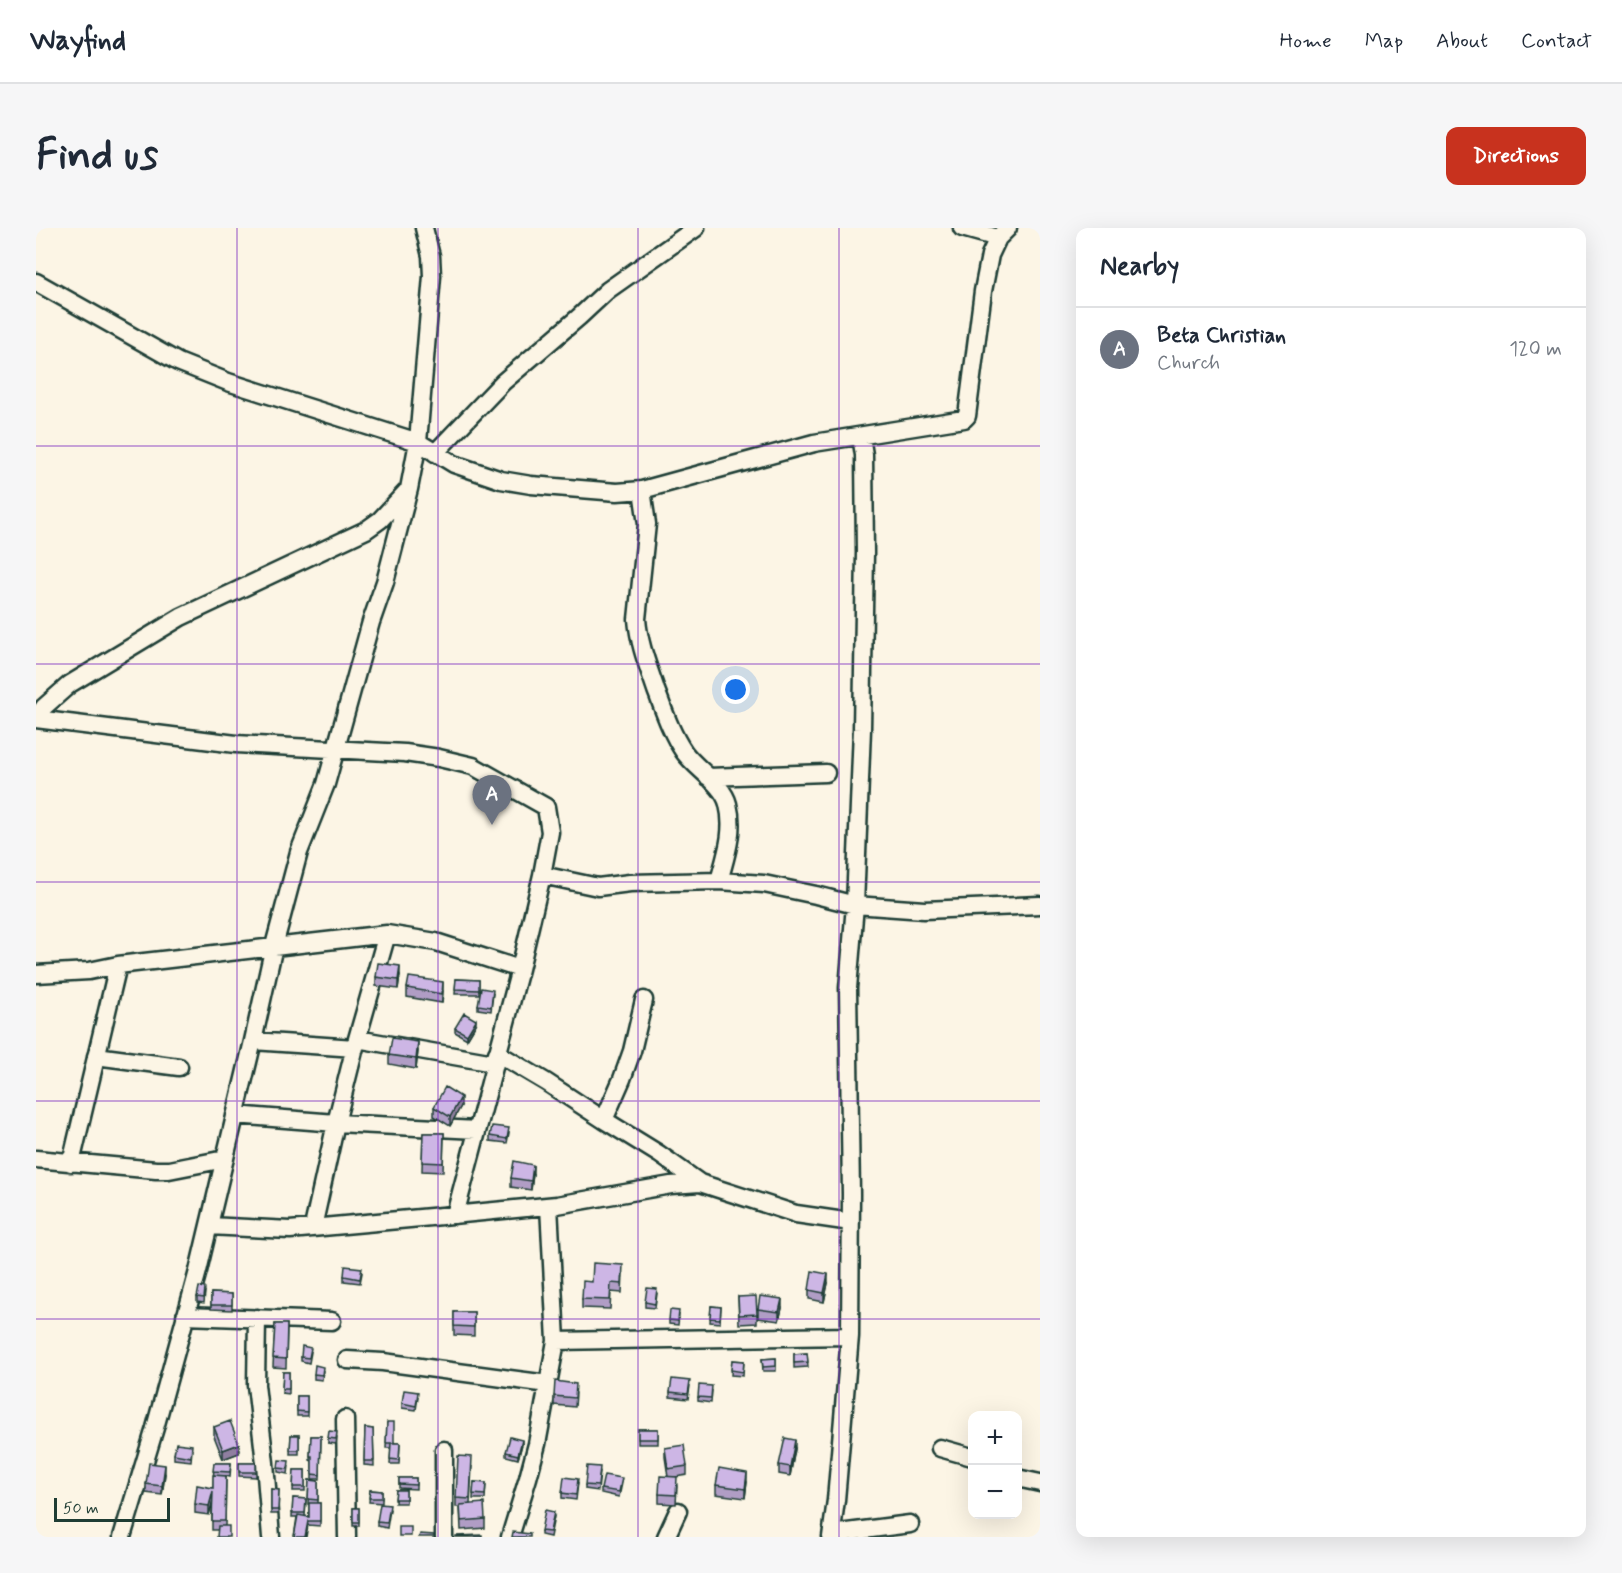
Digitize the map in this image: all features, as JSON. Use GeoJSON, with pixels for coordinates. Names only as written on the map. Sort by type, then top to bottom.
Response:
{"type":"FeatureCollection","features":[{"type":"Feature","properties":{"kind":"street"},"geometry":{"type":"LineString","coordinates":[[122,1537],[155,1428],[209,1226],[274,946],[299,852],[326,784],[371,622],[385,582],[409,489],[418,442],[432,276],[431,256],[424,228]]}},
{"type":"Feature","properties":{"kind":"street"},"geometry":{"type":"LineString","coordinates":[[435,453],[503,382],[608,290],[696,228]]}},
{"type":"Feature","properties":{"kind":"street"},"geometry":{"type":"LineString","coordinates":[[36,282],[177,362],[228,382],[418,442],[454,464],[511,482],[617,492],[642,490],[674,483],[814,443],[964,419],[967,416],[983,291],[990,255],[1003,233],[962,228]]}},
{"type":"Feature","properties":{"kind":"street"},"geometry":{"type":"LineString","coordinates":[[861,436],[864,455],[866,553],[855,905],[848,988],[850,1336],[831,1536],[888,1532],[910,1524]]}},
{"type":"Feature","properties":{"kind":"street"},"geometry":{"type":"LineString","coordinates":[[409,489],[380,520],[366,530],[181,617],[70,684],[44,707],[36,718],[226,742],[405,753],[439,758],[474,766],[543,804],[548,811],[550,832],[542,875],[520,969],[455,1215]]}},
{"type":"Feature","properties":{"kind":"street"},"geometry":{"type":"LineString","coordinates":[[642,490],[647,524],[637,619],[638,635],[667,721],[685,753],[722,792],[728,802],[730,839],[719,881]]}},
{"type":"Feature","properties":{"kind":"street"},"geometry":{"type":"LineString","coordinates":[[708,777],[826,773]]}},
{"type":"Feature","properties":{"kind":"street"},"geometry":{"type":"LineString","coordinates":[[542,875],[598,887],[630,883],[719,881],[764,884],[855,905],[924,910],[1040,905]]}},
{"type":"Feature","properties":{"kind":"street"},"geometry":{"type":"LineString","coordinates":[[36,974],[89,970],[387,934],[436,942],[520,969]]}},
{"type":"Feature","properties":{"kind":"street"},"geometry":{"type":"LineString","coordinates":[[313,1227],[336,1123],[387,934]]}},
{"type":"Feature","properties":{"kind":"street"},"geometry":{"type":"LineString","coordinates":[[71,1163],[118,965]]}},
{"type":"Feature","properties":{"kind":"street"},"geometry":{"type":"LineString","coordinates":[[604,1120],[632,1051],[644,1000]]}},
{"type":"Feature","properties":{"kind":"street"},"geometry":{"type":"LineString","coordinates":[[253,1041],[356,1044],[496,1058],[546,1082],[700,1183],[796,1214],[851,1222]]}},
{"type":"Feature","properties":{"kind":"street"},"geometry":{"type":"LineString","coordinates":[[96,1056],[179,1066]]}},
{"type":"Feature","properties":{"kind":"street"},"geometry":{"type":"LineString","coordinates":[[235,1115],[477,1130]]}},
{"type":"Feature","properties":{"kind":"street"},"geometry":{"type":"LineString","coordinates":[[36,1160],[169,1170],[225,1159]]}},
{"type":"Feature","properties":{"kind":"street"},"geometry":{"type":"LineString","coordinates":[[209,1226],[267,1229],[313,1227],[455,1215],[549,1206],[671,1185],[700,1183]]}},
{"type":"Feature","properties":{"kind":"street"},"geometry":{"type":"LineString","coordinates":[[510,1537],[537,1444],[555,1341],[549,1206]]}},
{"type":"Feature","properties":{"kind":"street"},"geometry":{"type":"LineString","coordinates":[[185,1316],[332,1321]]}},
{"type":"Feature","properties":{"kind":"street"},"geometry":{"type":"LineString","coordinates":[[257,1318],[256,1386],[271,1537]]}},
{"type":"Feature","properties":{"kind":"street"},"geometry":{"type":"LineString","coordinates":[[555,1341],[850,1336]]}},
{"type":"Feature","properties":{"kind":"street"},"geometry":{"type":"LineString","coordinates":[[347,1360],[383,1362],[548,1384]]}},
{"type":"Feature","properties":{"kind":"street"},"geometry":{"type":"LineString","coordinates":[[345,1419],[347,1537]]}},
{"type":"Feature","properties":{"kind":"street"},"geometry":{"type":"LineString","coordinates":[[940,1448],[968,1456]]}},
{"type":"Feature","properties":{"kind":"street"},"geometry":{"type":"LineString","coordinates":[[444,1450],[444,1537]]}},
{"type":"Feature","properties":{"kind":"street"},"geometry":{"type":"LineString","coordinates":[[1022,1479],[1040,1483]]}},
{"type":"Feature","properties":{"kind":"street"},"geometry":{"type":"LineString","coordinates":[[666,1537],[678,1511]]}},
{"type":"Feature","properties":{"kind":"building"},"geometry":{"type":"Polygon","coordinates":[[[378,963],[400,966],[398,980],[376,977],[378,963]]]}},
{"type":"Feature","properties":{"kind":"building"},"geometry":{"type":"Polygon","coordinates":[[[409,977],[443,982],[442,994],[407,988],[409,977]]]}},
{"type":"Feature","properties":{"kind":"building"},"geometry":{"type":"Polygon","coordinates":[[[456,979],[479,980],[479,990],[455,989],[456,979]]]}},
{"type":"Feature","properties":{"kind":"building"},"geometry":{"type":"Polygon","coordinates":[[[481,988],[493,990],[491,1007],[478,1005],[481,988]]]}},
{"type":"Feature","properties":{"kind":"building"},"geometry":{"type":"Polygon","coordinates":[[[464,1013],[476,1020],[467,1035],[455,1028],[464,1013]]]}},
{"type":"Feature","properties":{"kind":"building"},"geometry":{"type":"Polygon","coordinates":[[[392,1038],[418,1042],[416,1059],[389,1055],[392,1038]]]}},
{"type":"Feature","properties":{"kind":"building"},"geometry":{"type":"Polygon","coordinates":[[[445,1087],[461,1097],[450,1117],[434,1107],[445,1087]]]}},
{"type":"Feature","properties":{"kind":"building"},"geometry":{"type":"Polygon","coordinates":[[[492,1126],[509,1128],[507,1139],[490,1136],[492,1126]]]}},
{"type":"Feature","properties":{"kind":"building"},"geometry":{"type":"Polygon","coordinates":[[[423,1133],[444,1133],[443,1163],[422,1162],[423,1133]]]}},
{"type":"Feature","properties":{"kind":"building"},"geometry":{"type":"Polygon","coordinates":[[[514,1161],[533,1165],[531,1181],[511,1178],[514,1161]]]}},
{"type":"Feature","properties":{"kind":"building"},"geometry":{"type":"Polygon","coordinates":[[[593,1263],[623,1265],[622,1284],[611,1283],[610,1300],[582,1299],[583,1281],[592,1282],[593,1263]]]}},
{"type":"Feature","properties":{"kind":"building"},"geometry":{"type":"Polygon","coordinates":[[[345,1266],[362,1268],[360,1279],[344,1276],[345,1266]]]}},
{"type":"Feature","properties":{"kind":"building"},"geometry":{"type":"Polygon","coordinates":[[[812,1271],[828,1274],[824,1293],[809,1290],[812,1271]]]}},
{"type":"Feature","properties":{"kind":"building"},"geometry":{"type":"Polygon","coordinates":[[[199,1287],[205,1288],[204,1298],[197,1297],[199,1287]]]}},
{"type":"Feature","properties":{"kind":"building"},"geometry":{"type":"Polygon","coordinates":[[[647,1288],[657,1289],[655,1304],[645,1302],[647,1288]]]}},
{"type":"Feature","properties":{"kind":"building"},"geometry":{"type":"Polygon","coordinates":[[[211,1293],[232,1294],[232,1305],[211,1305],[211,1293]]]}},
{"type":"Feature","properties":{"kind":"building"},"geometry":{"type":"Polygon","coordinates":[[[756,1296],[757,1314],[739,1315],[738,1297],[756,1296]]]}},
{"type":"Feature","properties":{"kind":"building"},"geometry":{"type":"Polygon","coordinates":[[[760,1296],[782,1299],[779,1312],[758,1309],[760,1296]]]}},
{"type":"Feature","properties":{"kind":"building"},"geometry":{"type":"Polygon","coordinates":[[[711,1306],[721,1307],[720,1319],[710,1318],[711,1306]]]}},
{"type":"Feature","properties":{"kind":"building"},"geometry":{"type":"Polygon","coordinates":[[[670,1310],[679,1311],[678,1321],[669,1320],[670,1310]]]}},
{"type":"Feature","properties":{"kind":"building"},"geometry":{"type":"Polygon","coordinates":[[[454,1312],[474,1312],[474,1327],[454,1326],[454,1312]]]}},
{"type":"Feature","properties":{"kind":"building"},"geometry":{"type":"Polygon","coordinates":[[[275,1324],[287,1324],[286,1359],[273,1358],[275,1324]]]}},
{"type":"Feature","properties":{"kind":"building"},"geometry":{"type":"Polygon","coordinates":[[[302,1346],[311,1348],[309,1358],[301,1357],[302,1346]]]}},
{"type":"Feature","properties":{"kind":"building"},"geometry":{"type":"Polygon","coordinates":[[[807,1353],[808,1362],[794,1363],[794,1354],[807,1353]]]}},
{"type":"Feature","properties":{"kind":"building"},"geometry":{"type":"Polygon","coordinates":[[[776,1358],[776,1366],[763,1367],[762,1359],[776,1358]]]}},
{"type":"Feature","properties":{"kind":"building"},"geometry":{"type":"Polygon","coordinates":[[[732,1360],[744,1361],[743,1372],[731,1370],[732,1360]]]}},
{"type":"Feature","properties":{"kind":"building"},"geometry":{"type":"Polygon","coordinates":[[[315,1365],[323,1367],[322,1375],[314,1374],[315,1365]]]}},
{"type":"Feature","properties":{"kind":"building"},"geometry":{"type":"Polygon","coordinates":[[[283,1372],[289,1372],[289,1389],[282,1389],[283,1372]]]}},
{"type":"Feature","properties":{"kind":"building"},"geometry":{"type":"Polygon","coordinates":[[[672,1379],[690,1381],[688,1394],[670,1392],[672,1379]]]}},
{"type":"Feature","properties":{"kind":"building"},"geometry":{"type":"Polygon","coordinates":[[[555,1381],[576,1384],[575,1398],[554,1396],[555,1381]]]}},
{"type":"Feature","properties":{"kind":"building"},"geometry":{"type":"Polygon","coordinates":[[[699,1385],[712,1386],[711,1398],[698,1397],[699,1385]]]}},
{"type":"Feature","properties":{"kind":"building"},"geometry":{"type":"Polygon","coordinates":[[[404,1390],[418,1392],[416,1406],[402,1403],[404,1390]]]}},
{"type":"Feature","properties":{"kind":"building"},"geometry":{"type":"Polygon","coordinates":[[[297,1396],[307,1396],[307,1412],[297,1411],[297,1396]]]}},
{"type":"Feature","properties":{"kind":"building"},"geometry":{"type":"Polygon","coordinates":[[[230,1421],[239,1444],[223,1450],[214,1427],[230,1421]]]}},
{"type":"Feature","properties":{"kind":"building"},"geometry":{"type":"Polygon","coordinates":[[[387,1422],[394,1422],[394,1443],[386,1443],[387,1422]]]}},
{"type":"Feature","properties":{"kind":"building"},"geometry":{"type":"Polygon","coordinates":[[[365,1428],[373,1429],[374,1461],[364,1461],[365,1428]]]}},
{"type":"Feature","properties":{"kind":"building"},"geometry":{"type":"Polygon","coordinates":[[[638,1429],[658,1429],[658,1439],[638,1439],[638,1429]]]}},
{"type":"Feature","properties":{"kind":"building"},"geometry":{"type":"Polygon","coordinates":[[[329,1431],[337,1432],[336,1439],[328,1438],[329,1431]]]}},
{"type":"Feature","properties":{"kind":"building"},"geometry":{"type":"Polygon","coordinates":[[[291,1435],[299,1435],[299,1450],[290,1450],[291,1435]]]}},
{"type":"Feature","properties":{"kind":"building"},"geometry":{"type":"Polygon","coordinates":[[[311,1436],[321,1436],[320,1475],[312,1474],[311,1436]]]}},
{"type":"Feature","properties":{"kind":"building"},"geometry":{"type":"Polygon","coordinates":[[[510,1437],[522,1440],[518,1455],[506,1452],[510,1437]]]}},
{"type":"Feature","properties":{"kind":"building"},"geometry":{"type":"Polygon","coordinates":[[[785,1438],[795,1440],[790,1467],[779,1465],[785,1438]]]}},
{"type":"Feature","properties":{"kind":"building"},"geometry":{"type":"Polygon","coordinates":[[[176,1443],[192,1445],[191,1457],[174,1454],[176,1443]]]}},
{"type":"Feature","properties":{"kind":"building"},"geometry":{"type":"Polygon","coordinates":[[[391,1443],[400,1443],[399,1460],[390,1459],[391,1443]]]}},
{"type":"Feature","properties":{"kind":"building"},"geometry":{"type":"Polygon","coordinates":[[[684,1445],[687,1466],[668,1469],[665,1448],[684,1445]]]}},
{"type":"Feature","properties":{"kind":"building"},"geometry":{"type":"Polygon","coordinates":[[[458,1456],[472,1457],[470,1499],[456,1498],[458,1456]]]}},
{"type":"Feature","properties":{"kind":"building"},"geometry":{"type":"Polygon","coordinates":[[[279,1460],[289,1461],[288,1469],[278,1468],[279,1460]]]}},
{"type":"Feature","properties":{"kind":"building"},"geometry":{"type":"Polygon","coordinates":[[[149,1463],[165,1465],[162,1486],[146,1484],[149,1463]]]}},
{"type":"Feature","properties":{"kind":"building"},"geometry":{"type":"Polygon","coordinates":[[[214,1463],[231,1463],[230,1472],[213,1471],[214,1463]]]}},
{"type":"Feature","properties":{"kind":"building"},"geometry":{"type":"Polygon","coordinates":[[[239,1463],[256,1463],[256,1472],[239,1472],[239,1463]]]}},
{"type":"Feature","properties":{"kind":"building"},"geometry":{"type":"Polygon","coordinates":[[[587,1466],[600,1467],[598,1486],[585,1485],[587,1466]]]}},
{"type":"Feature","properties":{"kind":"building"},"geometry":{"type":"Polygon","coordinates":[[[719,1468],[747,1473],[745,1489],[716,1485],[719,1468]]]}},
{"type":"Feature","properties":{"kind":"building"},"geometry":{"type":"Polygon","coordinates":[[[294,1470],[305,1470],[305,1487],[293,1487],[294,1470]]]}},
{"type":"Feature","properties":{"kind":"building"},"geometry":{"type":"Polygon","coordinates":[[[213,1475],[226,1476],[225,1521],[212,1521],[213,1491],[209,1506],[195,1504],[197,1485],[213,1488],[213,1475]]]}},
{"type":"Feature","properties":{"kind":"building"},"geometry":{"type":"Polygon","coordinates":[[[604,1475],[622,1478],[619,1492],[601,1489],[604,1475]]]}},
{"type":"Feature","properties":{"kind":"building"},"geometry":{"type":"Polygon","coordinates":[[[660,1476],[677,1477],[676,1495],[659,1494],[660,1476]]]}},
{"type":"Feature","properties":{"kind":"building"},"geometry":{"type":"Polygon","coordinates":[[[564,1477],[578,1479],[576,1495],[562,1493],[564,1477]]]}},
{"type":"Feature","properties":{"kind":"building"},"geometry":{"type":"Polygon","coordinates":[[[399,1478],[416,1478],[416,1485],[399,1484],[399,1478]]]}},
{"type":"Feature","properties":{"kind":"building"},"geometry":{"type":"Polygon","coordinates":[[[309,1480],[318,1481],[318,1500],[308,1499],[309,1480]]]}},
{"type":"Feature","properties":{"kind":"building"},"geometry":{"type":"Polygon","coordinates":[[[474,1482],[486,1483],[485,1495],[473,1494],[474,1482]]]}},
{"type":"Feature","properties":{"kind":"building"},"geometry":{"type":"Polygon","coordinates":[[[271,1489],[279,1490],[278,1510],[271,1510],[271,1489]]]}},
{"type":"Feature","properties":{"kind":"building"},"geometry":{"type":"Polygon","coordinates":[[[370,1490],[382,1491],[382,1498],[369,1498],[370,1490]]]}},
{"type":"Feature","properties":{"kind":"building"},"geometry":{"type":"Polygon","coordinates":[[[396,1490],[406,1490],[406,1499],[395,1499],[396,1490]]]}},
{"type":"Feature","properties":{"kind":"building"},"geometry":{"type":"Polygon","coordinates":[[[293,1498],[306,1499],[305,1513],[292,1513],[293,1498]]]}},
{"type":"Feature","properties":{"kind":"building"},"geometry":{"type":"Polygon","coordinates":[[[309,1503],[320,1503],[320,1521],[308,1521],[305,1537],[294,1537],[298,1515],[309,1517],[309,1503]]]}},
{"type":"Feature","properties":{"kind":"building"},"geometry":{"type":"Polygon","coordinates":[[[484,1503],[485,1519],[461,1521],[460,1505],[484,1503]]]}},
{"type":"Feature","properties":{"kind":"building"},"geometry":{"type":"Polygon","coordinates":[[[380,1504],[390,1505],[387,1523],[377,1522],[380,1504]]]}},
{"type":"Feature","properties":{"kind":"building"},"geometry":{"type":"Polygon","coordinates":[[[353,1508],[359,1508],[359,1522],[353,1522],[353,1508]]]}},
{"type":"Feature","properties":{"kind":"building"},"geometry":{"type":"Polygon","coordinates":[[[545,1510],[554,1512],[550,1532],[541,1531],[545,1510]]]}},
{"type":"Feature","properties":{"kind":"building"},"geometry":{"type":"Polygon","coordinates":[[[218,1526],[229,1526],[229,1537],[217,1537],[218,1526]]]}},
{"type":"Feature","properties":{"kind":"building"},"geometry":{"type":"Polygon","coordinates":[[[399,1527],[411,1527],[411,1536],[399,1536],[399,1527]]]}},
{"type":"Feature","properties":{"kind":"building"},"geometry":{"type":"Polygon","coordinates":[[[513,1532],[530,1534],[530,1537],[512,1537],[513,1532]]]}},
{"type":"Feature","properties":{"kind":"building"},"geometry":{"type":"Polygon","coordinates":[[[420,1534],[434,1535],[434,1537],[419,1537],[420,1534]]]}},
{"type":"Feature","properties":{"kind":"building"},"geometry":{"type":"Polygon","coordinates":[[[482,1535],[482,1537],[456,1537],[456,1536],[482,1535]]]}},
{"type":"Feature","properties":{"kind":"place","name":"Beta Christian"},"geometry":{"type":"Point","coordinates":[492,825]}}]}
